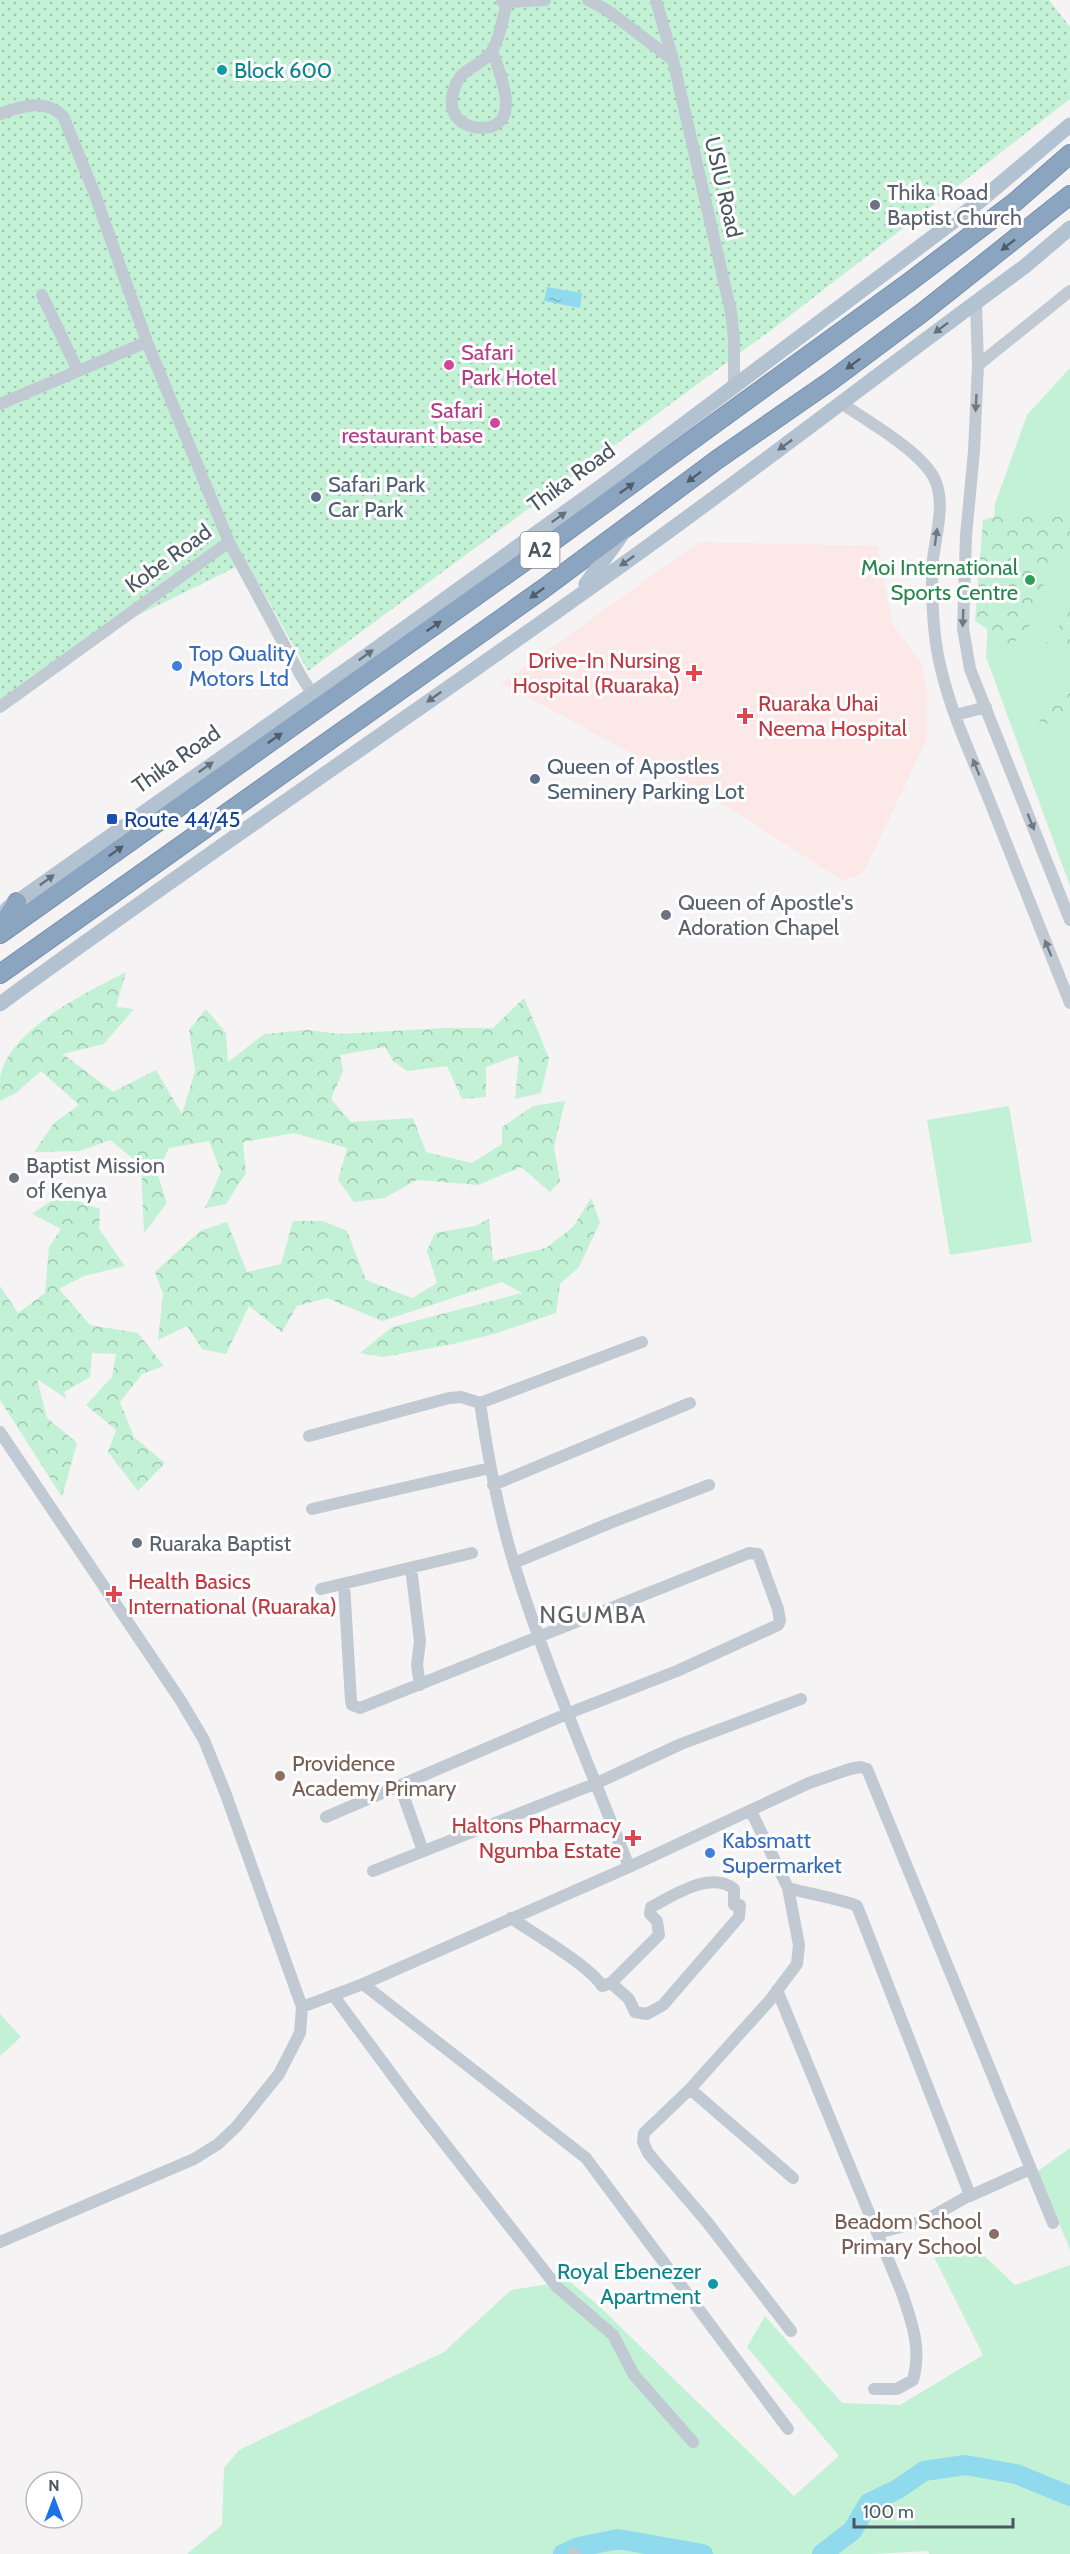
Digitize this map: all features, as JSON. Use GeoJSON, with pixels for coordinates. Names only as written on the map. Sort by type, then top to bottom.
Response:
{"type":"FeatureCollection","features":[{"type":"Feature","properties":{"kind":"highway","name":"Thika Road"},"geometry":{"type":"LineString","coordinates":[[0,934],[549,544],[908,283],[1015,202],[1070,154]]}},
{"type":"Feature","properties":{"kind":"highway","name":"A2"},"geometry":{"type":"LineString","coordinates":[[0,974],[543,589],[923,312],[1070,195]]}},
{"type":"Feature","properties":{"kind":"highway"},"geometry":{"type":"LineString","coordinates":[[0,929],[16,902]]}},
{"type":"Feature","properties":{"kind":"main road","name":"Thika Road"},"geometry":{"type":"LineString","coordinates":[[0,914],[603,485],[974,206],[1070,125]]}},
{"type":"Feature","properties":{"kind":"main road"},"geometry":{"type":"LineString","coordinates":[[0,1004],[92,936],[347,760],[579,594],[1024,267],[1070,228]]}},
{"type":"Feature","properties":{"kind":"main road"},"geometry":{"type":"LineString","coordinates":[[579,594],[628,525]]}},
{"type":"Feature","properties":{"kind":"street"},"geometry":{"type":"LineString","coordinates":[[492,51],[456,80],[451,104],[456,117],[464,125],[490,128],[499,122],[507,107],[504,84],[492,51],[504,1],[545,0]]}},
{"type":"Feature","properties":{"kind":"street"},"geometry":{"type":"LineString","coordinates":[[588,0],[607,10],[673,60]]}},
{"type":"Feature","properties":{"kind":"street","name":"USIU Road"},"geometry":{"type":"LineString","coordinates":[[656,0],[673,60],[731,312],[734,338],[734,387]]}},
{"type":"Feature","properties":{"kind":"street","name":"Kobe Road"},"geometry":{"type":"LineString","coordinates":[[0,114],[40,105],[55,108],[63,116],[94,192],[147,342],[229,542],[0,707]]}},
{"type":"Feature","properties":{"kind":"street"},"geometry":{"type":"LineString","coordinates":[[978,365],[1070,291]]}},
{"type":"Feature","properties":{"kind":"street"},"geometry":{"type":"LineString","coordinates":[[42,295],[78,371]]}},
{"type":"Feature","properties":{"kind":"street"},"geometry":{"type":"LineString","coordinates":[[976,302],[978,365],[974,451],[966,536],[963,628],[970,669],[1070,920]]}},
{"type":"Feature","properties":{"kind":"street"},"geometry":{"type":"LineString","coordinates":[[0,404],[147,342]]}},
{"type":"Feature","properties":{"kind":"street"},"geometry":{"type":"LineString","coordinates":[[841,403],[907,448],[928,468],[936,480],[939,492],[939,521],[932,568],[934,628],[942,673],[956,715],[1070,1003]]}},
{"type":"Feature","properties":{"kind":"street"},"geometry":{"type":"LineString","coordinates":[[229,542],[312,693]]}},
{"type":"Feature","properties":{"kind":"street"},"geometry":{"type":"LineString","coordinates":[[956,715],[986,707]]}},
{"type":"Feature","properties":{"kind":"street"},"geometry":{"type":"LineString","coordinates":[[309,1436],[449,1398],[461,1397],[480,1403],[642,1342]]}},
{"type":"Feature","properties":{"kind":"street"},"geometry":{"type":"LineString","coordinates":[[480,1403],[490,1468],[514,1563],[539,1638],[629,1867]]}},
{"type":"Feature","properties":{"kind":"street"},"geometry":{"type":"LineString","coordinates":[[494,1485],[690,1403]]}},
{"type":"Feature","properties":{"kind":"street"},"geometry":{"type":"LineString","coordinates":[[0,1432],[181,1701],[204,1740],[249,1853],[302,2007],[300,2033],[279,2074],[237,2126],[218,2144],[194,2159],[0,2242]]}},
{"type":"Feature","properties":{"kind":"street"},"geometry":{"type":"LineString","coordinates":[[312,1509],[490,1468]]}},
{"type":"Feature","properties":{"kind":"street"},"geometry":{"type":"LineString","coordinates":[[514,1563],[710,1485]]}},
{"type":"Feature","properties":{"kind":"street"},"geometry":{"type":"LineString","coordinates":[[321,1589],[472,1552]]}},
{"type":"Feature","properties":{"kind":"street"},"geometry":{"type":"LineString","coordinates":[[326,1817],[569,1713],[677,1671],[778,1625],[780,1621],[778,1609],[758,1554],[749,1553],[360,1708],[352,1705],[344,1584]]}},
{"type":"Feature","properties":{"kind":"street"},"geometry":{"type":"LineString","coordinates":[[411,1568],[419,1630],[417,1665],[420,1685]]}},
{"type":"Feature","properties":{"kind":"street"},"geometry":{"type":"LineString","coordinates":[[373,1871],[597,1784],[681,1744],[801,1699]]}},
{"type":"Feature","properties":{"kind":"street"},"geometry":{"type":"LineString","coordinates":[[302,2007],[363,1984],[629,1867],[809,1783],[850,1769],[860,1767],[867,1769],[1053,2223]]}},
{"type":"Feature","properties":{"kind":"street"},"geometry":{"type":"LineString","coordinates":[[400,1786],[423,1851]]}},
{"type":"Feature","properties":{"kind":"street"},"geometry":{"type":"LineString","coordinates":[[751,1811],[788,1888],[799,1952],[795,1968],[690,2088],[644,2133],[643,2142],[648,2153],[707,2222],[791,2331]]}},
{"type":"Feature","properties":{"kind":"street"},"geometry":{"type":"LineString","coordinates":[[511,1918],[585,1967],[602,1986],[611,1983],[659,1935],[657,1922],[650,1914],[651,1907],[705,1883],[716,1882],[734,1889],[734,1905],[740,1905],[739,1917],[663,2005],[647,2014],[635,2012],[629,1999],[611,1983]]}},
{"type":"Feature","properties":{"kind":"street"},"geometry":{"type":"LineString","coordinates":[[788,1888],[819,1897],[852,1902],[856,1906],[970,2196]]}},
{"type":"Feature","properties":{"kind":"street"},"geometry":{"type":"LineString","coordinates":[[363,1984],[586,2158],[788,2429]]}},
{"type":"Feature","properties":{"kind":"street"},"geometry":{"type":"LineString","coordinates":[[777,1990],[902,2293],[918,2346],[917,2366],[913,2380],[897,2389],[873,2389]]}},
{"type":"Feature","properties":{"kind":"street"},"geometry":{"type":"LineString","coordinates":[[333,1995],[412,2103],[557,2287],[613,2335],[634,2374],[693,2442]]}},
{"type":"Feature","properties":{"kind":"street"},"geometry":{"type":"LineString","coordinates":[[690,2088],[793,2178]]}},
{"type":"Feature","properties":{"kind":"street"},"geometry":{"type":"LineString","coordinates":[[877,2233],[924,2221],[970,2196],[1030,2169]]}},
{"type":"Feature","properties":{"kind":"shaded area","name":"Ruaraka Uhai Neema Hospital"},"geometry":{"type":"Polygon","coordinates":[[[699,542],[877,546],[893,626],[922,663],[927,694],[927,738],[864,872],[843,881],[712,797],[502,683],[699,542]]]}},
{"type":"Feature","properties":{"kind":"green space"},"geometry":{"type":"Polygon","coordinates":[[[0,0],[1049,0],[1070,27],[1070,99],[774,328],[308,671],[246,562],[96,636],[0,709],[0,0]]]}},
{"type":"Feature","properties":{"kind":"green space","name":"Moi International Sports Centre"},"geometry":{"type":"Polygon","coordinates":[[[1070,368],[1070,886],[986,657],[995,504],[1027,415],[1070,368]]]}},
{"type":"Feature","properties":{"kind":"green space"},"geometry":{"type":"Polygon","coordinates":[[[1017,511],[1070,511],[1070,558],[1045,577],[1037,617],[1011,646],[975,621],[983,520],[1017,511]]]}},
{"type":"Feature","properties":{"kind":"green space"},"geometry":{"type":"Polygon","coordinates":[[[1070,611],[1070,649],[1046,644],[1070,611]]]}},
{"type":"Feature","properties":{"kind":"green space"},"geometry":{"type":"Polygon","coordinates":[[[1070,688],[1070,717],[1038,726],[1046,707],[1070,688]]]}},
{"type":"Feature","properties":{"kind":"green space"},"geometry":{"type":"Polygon","coordinates":[[[126,972],[116,1007],[134,1009],[104,1044],[63,1054],[113,1092],[156,1070],[182,1114],[195,1071],[189,1030],[206,1009],[226,1033],[228,1062],[264,1034],[308,1030],[340,1034],[444,1028],[493,1028],[524,998],[549,1058],[541,1093],[515,1099],[519,1055],[486,1067],[486,1097],[462,1099],[447,1066],[407,1071],[393,1061],[385,1047],[340,1055],[343,1071],[331,1099],[351,1122],[413,1118],[426,1152],[472,1163],[502,1144],[502,1127],[533,1106],[565,1101],[554,1147],[560,1181],[550,1192],[521,1167],[478,1185],[417,1180],[384,1198],[354,1202],[338,1180],[347,1148],[294,1133],[243,1142],[246,1173],[226,1204],[205,1208],[221,1172],[209,1141],[169,1148],[157,1172],[167,1203],[144,1233],[141,1165],[110,1140],[80,1151],[34,1152],[54,1123],[79,1105],[41,1071],[16,1093],[0,1101],[0,1078],[6,1060],[18,1044],[51,1014],[126,972]]]}},
{"type":"Feature","properties":{"kind":"green space"},"geometry":{"type":"Polygon","coordinates":[[[1009,1106],[1032,1242],[950,1255],[927,1120],[1009,1106]]]}},
{"type":"Feature","properties":{"kind":"green space"},"geometry":{"type":"Polygon","coordinates":[[[60,1195],[100,1209],[99,1229],[125,1266],[84,1276],[59,1289],[90,1325],[138,1333],[164,1366],[142,1374],[120,1402],[134,1437],[165,1463],[138,1491],[108,1452],[116,1430],[86,1405],[112,1377],[116,1354],[92,1353],[90,1377],[64,1392],[67,1399],[37,1379],[47,1418],[77,1443],[62,1497],[0,1400],[0,1286],[18,1313],[45,1293],[49,1247],[61,1229],[32,1214],[60,1195]]]}},
{"type":"Feature","properties":{"kind":"green space"},"geometry":{"type":"Polygon","coordinates":[[[591,1198],[600,1222],[579,1267],[560,1284],[556,1313],[494,1334],[383,1357],[360,1353],[392,1327],[522,1293],[502,1282],[382,1321],[327,1298],[297,1306],[282,1332],[249,1306],[226,1354],[202,1349],[187,1326],[158,1340],[163,1294],[155,1272],[200,1231],[227,1222],[247,1272],[281,1264],[293,1221],[323,1221],[347,1231],[366,1280],[412,1298],[437,1283],[427,1251],[435,1233],[475,1226],[489,1219],[493,1261],[546,1248],[573,1227],[591,1198]]]}},
{"type":"Feature","properties":{"kind":"green space"},"geometry":{"type":"Polygon","coordinates":[[[0,2014],[21,2037],[0,2056],[0,2014]]]}},
{"type":"Feature","properties":{"kind":"green space"},"geometry":{"type":"Polygon","coordinates":[[[1070,2148],[1070,2250],[1038,2171],[1070,2148]]]}},
{"type":"Feature","properties":{"kind":"green space"},"geometry":{"type":"Polygon","coordinates":[[[978,2250],[1015,2285],[1070,2265],[1070,2554],[929,2554],[928,2551],[873,2554],[187,2554],[222,2525],[224,2468],[239,2450],[444,2352],[511,2290],[569,2281],[598,2305],[794,2496],[839,2456],[747,2347],[765,2316],[842,2403],[900,2405],[983,2355],[934,2257],[978,2250]]]}},
{"type":"Feature","properties":{"kind":"water"},"geometry":{"type":"Polygon","coordinates":[[[547,287],[582,293],[580,308],[544,301],[547,287]]]}},
{"type":"Feature","properties":{"kind":"waterway"},"geometry":{"type":"LineString","coordinates":[[822,2554],[852,2531],[869,2503],[898,2489],[924,2471],[965,2465],[1016,2474],[1070,2496]]}},
{"type":"Feature","properties":{"kind":"waterway"},"geometry":{"type":"LineString","coordinates":[[563,2554],[579,2547],[618,2539],[703,2554]]}},
{"type":"Feature","properties":{"kind":"place","name":"Block 600"},"geometry":{"type":"Point","coordinates":[222,70]}},
{"type":"Feature","properties":{"kind":"place","name":"Thika Road Baptist Church"},"geometry":{"type":"Point","coordinates":[875,205]}},
{"type":"Feature","properties":{"kind":"place","name":"Safari Park Hotel"},"geometry":{"type":"Point","coordinates":[449,365]}},
{"type":"Feature","properties":{"kind":"place","name":"Safari restaurant base"},"geometry":{"type":"Point","coordinates":[495,423]}},
{"type":"Feature","properties":{"kind":"place","name":"Safari Park Car Park"},"geometry":{"type":"Point","coordinates":[316,497]}},
{"type":"Feature","properties":{"kind":"place","name":"Moi International Sports Centre"},"geometry":{"type":"Point","coordinates":[1030,580]}},
{"type":"Feature","properties":{"kind":"place","name":"Top Quality Motors Ltd"},"geometry":{"type":"Point","coordinates":[177,666]}},
{"type":"Feature","properties":{"kind":"place","name":"Drive-In Nursing Hospital (Ruaraka)"},"geometry":{"type":"Point","coordinates":[694,673]}},
{"type":"Feature","properties":{"kind":"place","name":"Ruaraka Uhai Neema Hospital"},"geometry":{"type":"Point","coordinates":[745,716]}},
{"type":"Feature","properties":{"kind":"place","name":"Queen of Apostles Seminery Parking Lot"},"geometry":{"type":"Point","coordinates":[535,779]}},
{"type":"Feature","properties":{"kind":"place","name":"Route 44/45"},"geometry":{"type":"Point","coordinates":[112,819]}},
{"type":"Feature","properties":{"kind":"place","name":"Queen of Apostle's Adoration Chapel"},"geometry":{"type":"Point","coordinates":[666,915]}},
{"type":"Feature","properties":{"kind":"place","name":"Baptist Mission of Kenya"},"geometry":{"type":"Point","coordinates":[14,1178]}},
{"type":"Feature","properties":{"kind":"place","name":"Ruaraka Baptist"},"geometry":{"type":"Point","coordinates":[137,1543]}},
{"type":"Feature","properties":{"kind":"place","name":"Health Basics International (Ruaraka)"},"geometry":{"type":"Point","coordinates":[114,1594]}},
{"type":"Feature","properties":{"kind":"place","name":"Providence Academy Primary"},"geometry":{"type":"Point","coordinates":[280,1776]}},
{"type":"Feature","properties":{"kind":"place","name":"Haltons Pharmacy Ngumba Estate"},"geometry":{"type":"Point","coordinates":[633,1838]}},
{"type":"Feature","properties":{"kind":"place","name":"Kabsmatt Supermarket"},"geometry":{"type":"Point","coordinates":[710,1853]}},
{"type":"Feature","properties":{"kind":"place","name":"Beadom School Primary School"},"geometry":{"type":"Point","coordinates":[994,2234]}},
{"type":"Feature","properties":{"kind":"place","name":"Royal Ebenezer Apartment"},"geometry":{"type":"Point","coordinates":[713,2284]}},
{"type":"Feature","properties":{"kind":"district","name":"NGUMBA"},"geometry":{"type":"Point","coordinates":[593,1615]}}]}
